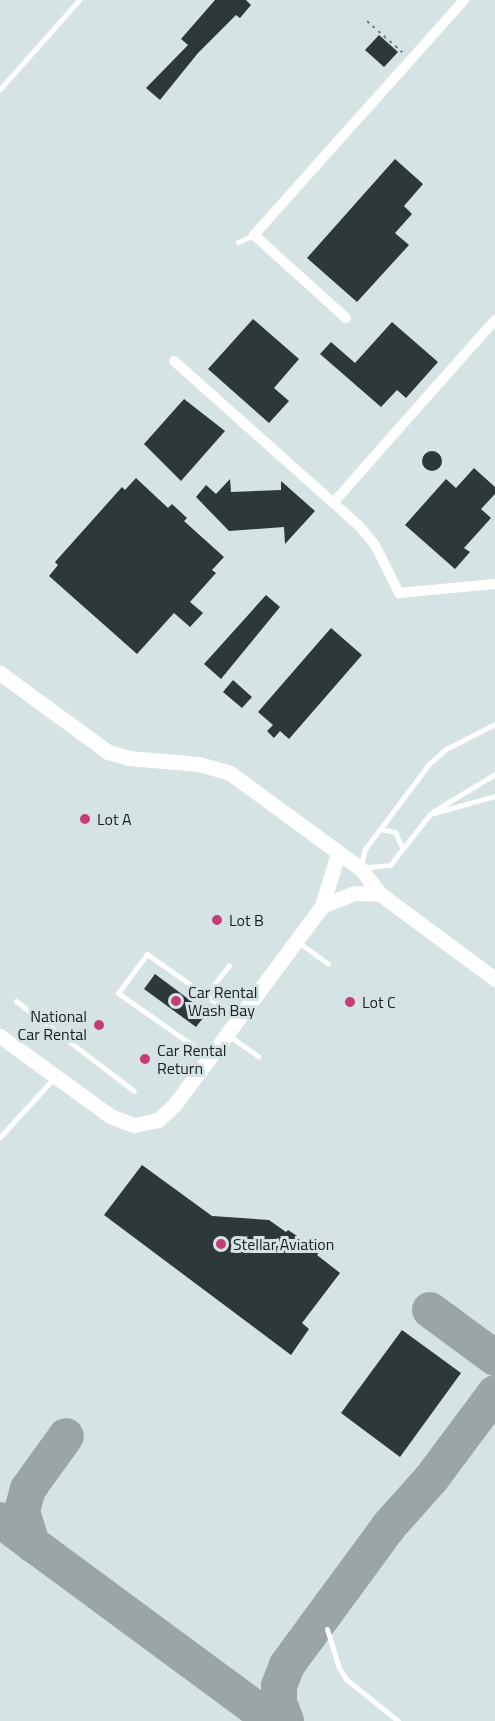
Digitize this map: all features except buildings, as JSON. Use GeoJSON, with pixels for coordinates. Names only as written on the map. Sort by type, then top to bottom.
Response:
{"type":"FeatureCollection","features":[{"type":"Feature","properties":{"kind":"street"},"geometry":{"type":"LineString","coordinates":[[346,318],[254,235],[464,0]]}},
{"type":"Feature","properties":{"kind":"street"},"geometry":{"type":"LineString","coordinates":[[333,503],[495,320]]}},
{"type":"Feature","properties":{"kind":"street"},"geometry":{"type":"LineString","coordinates":[[174,362],[333,503],[375,545],[399,593],[495,584]]}},
{"type":"Feature","properties":{"kind":"street"},"geometry":{"type":"LineString","coordinates":[[2,676],[108,752],[129,758],[199,764],[230,773],[360,868],[380,894],[495,979]]}},
{"type":"Feature","properties":{"kind":"street"},"geometry":{"type":"LineString","coordinates":[[0,1036],[110,1116],[145,1125],[158,1120],[175,1104],[322,906],[338,853]]}},
{"type":"Feature","properties":{"kind":"street"},"geometry":{"type":"LineString","coordinates":[[322,906],[355,893],[380,894]]}},
{"type":"Feature","properties":{"kind":"lane"},"geometry":{"type":"LineString","coordinates":[[0,89],[79,0]]}},
{"type":"Feature","properties":{"kind":"lane"},"geometry":{"type":"LineString","coordinates":[[238,242],[254,235]]}},
{"type":"Feature","properties":{"kind":"lane"},"geometry":{"type":"LineString","coordinates":[[495,724],[446,749],[429,764],[365,849],[360,868],[390,865],[430,814],[446,801],[495,774]]}},
{"type":"Feature","properties":{"kind":"lane"},"geometry":{"type":"LineString","coordinates":[[430,814],[495,796]]}},
{"type":"Feature","properties":{"kind":"lane"},"geometry":{"type":"LineString","coordinates":[[380,829],[395,832],[402,847]]}},
{"type":"Feature","properties":{"kind":"lane"},"geometry":{"type":"LineString","coordinates":[[297,941],[328,964]]}},
{"type":"Feature","properties":{"kind":"lane"},"geometry":{"type":"LineString","coordinates":[[210,1057],[118,993],[147,954],[238,1018]]}},
{"type":"Feature","properties":{"kind":"lane"},"geometry":{"type":"LineString","coordinates":[[205,996],[229,965]]}},
{"type":"Feature","properties":{"kind":"lane"},"geometry":{"type":"LineString","coordinates":[[16,1001],[134,1091]]}},
{"type":"Feature","properties":{"kind":"lane"},"geometry":{"type":"LineString","coordinates":[[227,1035],[258,1056]]}},
{"type":"Feature","properties":{"kind":"lane"},"geometry":{"type":"LineString","coordinates":[[0,1137],[56,1076]]}},
{"type":"Feature","properties":{"kind":"lane"},"geometry":{"type":"LineString","coordinates":[[327,1629],[346,1679],[398,1721]]}},
{"type":"Feature","properties":{"kind":"path"},"geometry":{"type":"LineString","coordinates":[[367,21],[411,60]]}},
{"type":"Feature","properties":{"kind":"taxiway"},"geometry":{"type":"LineString","coordinates":[[430,1310],[495,1358]]}},
{"type":"Feature","properties":{"kind":"taxiway"},"geometry":{"type":"LineString","coordinates":[[286,1721],[279,1703],[279,1686],[287,1665],[389,1526],[431,1479],[495,1393]]}},
{"type":"Feature","properties":{"kind":"taxiway"},"geometry":{"type":"LineString","coordinates":[[32,1544],[22,1511],[28,1489],[66,1436]]}},
{"type":"Feature","properties":{"kind":"taxiway"},"geometry":{"type":"LineString","coordinates":[[0,1520],[273,1721]]}},
{"type":"Feature","properties":{"kind":"place","name":"Lot A"},"geometry":{"type":"Point","coordinates":[85,819]}},
{"type":"Feature","properties":{"kind":"place","name":"Lot B"},"geometry":{"type":"Point","coordinates":[217,920]}},
{"type":"Feature","properties":{"kind":"place","name":"Car Rental Wash Bay"},"geometry":{"type":"Point","coordinates":[176,1001]}},
{"type":"Feature","properties":{"kind":"place","name":"Lot C"},"geometry":{"type":"Point","coordinates":[350,1002]}},
{"type":"Feature","properties":{"kind":"place","name":"National Car Rental"},"geometry":{"type":"Point","coordinates":[99,1025]}},
{"type":"Feature","properties":{"kind":"place","name":"Car Rental Return"},"geometry":{"type":"Point","coordinates":[145,1059]}},
{"type":"Feature","properties":{"kind":"place","name":"Stellar Aviation"},"geometry":{"type":"Point","coordinates":[221,1244]}}]}
